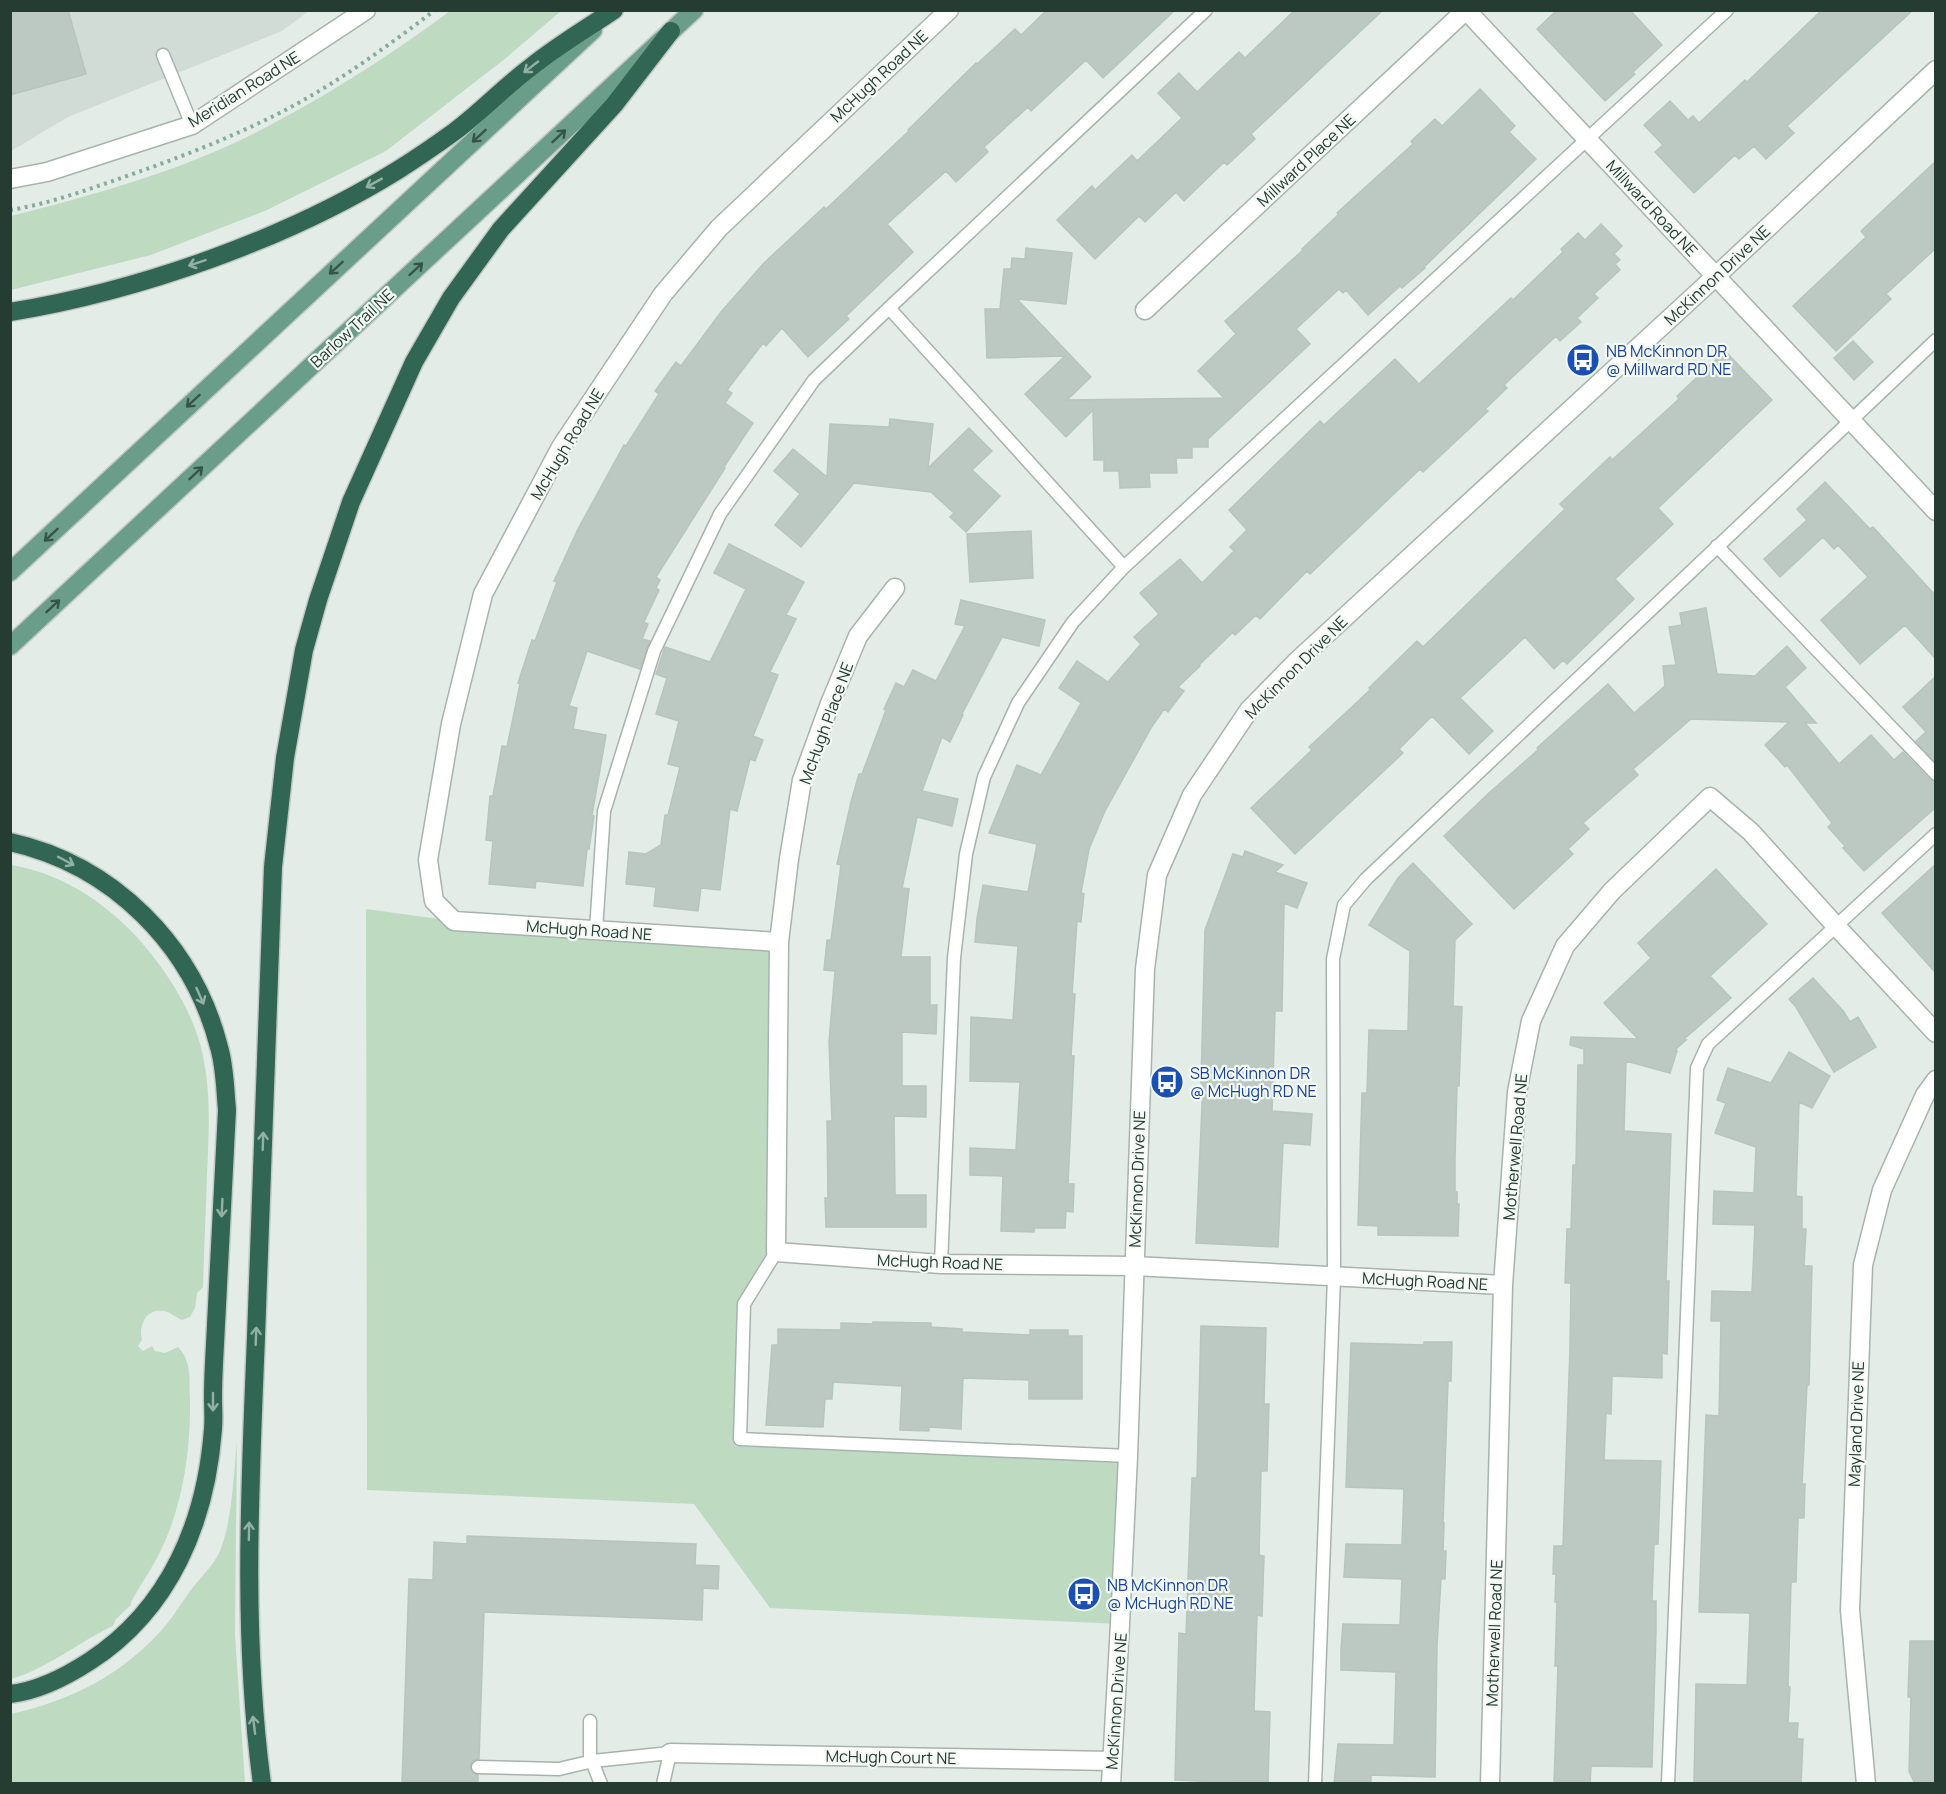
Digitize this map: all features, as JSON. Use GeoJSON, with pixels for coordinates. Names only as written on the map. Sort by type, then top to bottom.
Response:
{"type":"FeatureCollection","features":[{"type":"Feature","properties":{"kind":"highway"},"geometry":{"type":"LineString","coordinates":[[10,312],[66,301],[171,272],[232,251],[338,204],[397,170],[455,131],[531,66],[614,10]]}},
{"type":"Feature","properties":{"kind":"highway"},"geometry":{"type":"LineString","coordinates":[[262,1784],[253,1714],[250,1657],[250,1494],[273,867],[285,758],[304,651],[318,600],[351,502],[414,362],[440,316],[501,229],[614,105],[671,32]]}},
{"type":"Feature","properties":{"kind":"highway"},"geometry":{"type":"LineString","coordinates":[[10,842],[60,857],[93,876],[129,901],[164,936],[182,959],[210,1016],[220,1048],[227,1110],[213,1428],[201,1504],[189,1540],[157,1600],[131,1629],[80,1667],[53,1681],[10,1694]]}},
{"type":"Feature","properties":{"kind":"main road"},"geometry":{"type":"LineString","coordinates":[[10,572],[614,10]]}},
{"type":"Feature","properties":{"kind":"main road","name":"Barlow Trail NE"},"geometry":{"type":"LineString","coordinates":[[10,646],[694,10]]}},
{"type":"Feature","properties":{"kind":"street","name":"McHugh Road NE"},"geometry":{"type":"LineString","coordinates":[[779,942],[454,921],[434,901],[429,860],[451,724],[483,594],[561,447],[663,294],[718,228],[949,10]]}},
{"type":"Feature","properties":{"kind":"street","name":"Millward Road NE"},"geometry":{"type":"LineString","coordinates":[[1466,10],[1935,511]]}},
{"type":"Feature","properties":{"kind":"street","name":"Millward Place NE"},"geometry":{"type":"LineString","coordinates":[[1145,310],[1466,10]]}},
{"type":"Feature","properties":{"kind":"street","name":"Meridian Road NE"},"geometry":{"type":"LineString","coordinates":[[10,179],[47,172],[192,124],[357,13]]}},
{"type":"Feature","properties":{"kind":"street","name":"McKinnon Drive NE"},"geometry":{"type":"LineString","coordinates":[[1111,1784],[1128,1456],[1145,969],[1157,875],[1192,795],[1249,710],[1296,662],[1716,276],[1935,70]]}},
{"type":"Feature","properties":{"kind":"street","name":"McHugh Place NE"},"geometry":{"type":"LineString","coordinates":[[779,942],[802,780],[858,636],[895,588]]}},
{"type":"Feature","properties":{"kind":"street","name":"Motherwell Road NE"},"geometry":{"type":"LineString","coordinates":[[1490,1784],[1503,1285],[1517,1092],[1531,1021],[1565,946],[1612,891],[1710,797],[1751,832],[1935,1033]]}},
{"type":"Feature","properties":{"kind":"street"},"geometry":{"type":"LineString","coordinates":[[776,1252],[779,942]]}},
{"type":"Feature","properties":{"kind":"street","name":"Mayland Drive NE"},"geometry":{"type":"LineString","coordinates":[[1866,1784],[1850,1610],[1863,1265],[1882,1190],[1925,1095],[1935,1080]]}},
{"type":"Feature","properties":{"kind":"street","name":"McHugh Road NE"},"geometry":{"type":"LineString","coordinates":[[776,1252],[940,1264],[1134,1266],[1503,1285]]}},
{"type":"Feature","properties":{"kind":"street","name":"McHugh Court NE"},"geometry":{"type":"LineString","coordinates":[[670,1753],[1111,1761]]}},
{"type":"Feature","properties":{"kind":"lane"},"geometry":{"type":"LineString","coordinates":[[596,930],[604,811],[654,651],[720,514],[814,380],[1206,10]]}},
{"type":"Feature","properties":{"kind":"lane"},"geometry":{"type":"LineString","coordinates":[[940,1264],[954,958],[966,854],[984,777],[1017,703],[1072,622],[1124,567],[1727,10]]}},
{"type":"Feature","properties":{"kind":"lane"},"geometry":{"type":"LineString","coordinates":[[163,55],[192,124]]}},
{"type":"Feature","properties":{"kind":"lane"},"geometry":{"type":"LineString","coordinates":[[889,308],[1124,567]]}},
{"type":"Feature","properties":{"kind":"lane"},"geometry":{"type":"LineString","coordinates":[[1315,1784],[1334,1277],[1333,959],[1344,905],[1366,879],[1935,340]]}},
{"type":"Feature","properties":{"kind":"lane"},"geometry":{"type":"LineString","coordinates":[[1717,546],[1935,774]]}},
{"type":"Feature","properties":{"kind":"lane"},"geometry":{"type":"LineString","coordinates":[[1668,1784],[1697,1068],[1708,1044],[1935,834]]}},
{"type":"Feature","properties":{"kind":"lane"},"geometry":{"type":"LineString","coordinates":[[776,1252],[744,1304],[740,1439],[1128,1456]]}},
{"type":"Feature","properties":{"kind":"lane"},"geometry":{"type":"LineString","coordinates":[[590,1721],[591,1756],[601,1784]]}},
{"type":"Feature","properties":{"kind":"lane"},"geometry":{"type":"LineString","coordinates":[[478,1767],[559,1769],[592,1761],[670,1753],[663,1784]]}},
{"type":"Feature","properties":{"kind":"shaded area"},"geometry":{"type":"Polygon","coordinates":[[[10,11],[309,11],[282,31],[68,117],[11,151],[10,11]]]}},
{"type":"Feature","properties":{"kind":"green space"},"geometry":{"type":"Polygon","coordinates":[[[450,11],[561,11],[506,58],[386,151],[267,210],[151,255],[11,290],[11,216],[165,171],[196,160],[253,134],[379,61],[450,11]]]}},
{"type":"Feature","properties":{"kind":"green space"},"geometry":{"type":"Polygon","coordinates":[[[11,865],[43,873],[89,896],[116,916],[152,955],[184,1004],[199,1039],[206,1071],[209,1115],[203,1287],[197,1293],[195,1308],[190,1317],[182,1320],[166,1312],[158,1311],[149,1315],[141,1329],[142,1340],[138,1346],[143,1351],[152,1346],[155,1351],[165,1353],[178,1347],[188,1365],[189,1440],[183,1481],[173,1521],[157,1558],[131,1605],[116,1619],[113,1626],[51,1662],[11,1679],[11,865]]]}},
{"type":"Feature","properties":{"kind":"green space"},"geometry":{"type":"Polygon","coordinates":[[[366,909],[454,921],[779,942],[776,1252],[744,1304],[740,1439],[1128,1456],[1120,1624],[770,1608],[694,1504],[367,1490],[366,909]]]}},
{"type":"Feature","properties":{"kind":"green space"},"geometry":{"type":"Polygon","coordinates":[[[237,1442],[235,1635],[245,1783],[11,1783],[11,1714],[76,1693],[96,1683],[133,1658],[166,1625],[214,1561],[220,1551],[228,1525],[237,1442]]]}},
{"type":"Feature","properties":{"kind":"building"},"geometry":{"type":"Polygon","coordinates":[[[10,10],[68,10],[86,74],[10,95],[10,10]]]}},
{"type":"Feature","properties":{"kind":"building"},"geometry":{"type":"Polygon","coordinates":[[[1047,10],[1175,10],[1103,78],[1086,60],[1031,111],[1028,107],[984,147],[988,152],[956,182],[946,171],[887,224],[913,252],[846,316],[849,319],[808,357],[782,328],[766,346],[763,343],[727,390],[732,393],[725,403],[753,423],[656,577],[660,580],[656,588],[659,590],[644,622],[648,624],[642,639],[650,641],[640,669],[587,651],[569,706],[577,708],[573,729],[606,735],[583,886],[536,881],[535,888],[489,884],[493,841],[486,840],[490,796],[493,796],[502,746],[507,747],[520,684],[518,683],[532,640],[535,641],[557,582],[554,581],[578,529],[624,445],[626,446],[659,394],[655,391],[676,362],[681,366],[721,312],[764,263],[824,207],[826,209],[909,131],[976,63],[1015,29],[1021,35],[1047,10]]]}},
{"type":"Feature","properties":{"kind":"building"},"geometry":{"type":"Polygon","coordinates":[[[1295,10],[1383,10],[1251,134],[1255,139],[1227,165],[1224,162],[1184,201],[1176,192],[1145,222],[1139,216],[1095,259],[1057,220],[1092,186],[1095,190],[1132,155],[1137,161],[1182,118],[1158,93],[1179,73],[1197,92],[1239,52],[1245,58],[1295,10]]]}},
{"type":"Feature","properties":{"kind":"building"},"geometry":{"type":"Polygon","coordinates":[[[1557,10],[1630,10],[1662,45],[1605,101],[1537,29],[1557,10]]]}},
{"type":"Feature","properties":{"kind":"building"},"geometry":{"type":"Polygon","coordinates":[[[1822,10],[1913,10],[1787,126],[1794,133],[1766,159],[1754,146],[1739,159],[1735,155],[1694,193],[1655,152],[1663,145],[1644,125],[1670,101],[1688,120],[1693,116],[1699,123],[1745,80],[1747,82],[1822,10]]]}},
{"type":"Feature","properties":{"kind":"building"},"geometry":{"type":"Polygon","coordinates":[[[1480,89],[1515,126],[1509,132],[1536,159],[1425,268],[1402,288],[1400,286],[1368,315],[1346,290],[1343,293],[1339,289],[1296,329],[1310,344],[1208,439],[1208,447],[1192,447],[1192,458],[1176,458],[1177,473],[1149,473],[1150,487],[1120,488],[1119,471],[1104,471],[1104,460],[1094,460],[1093,410],[1066,437],[1025,394],[1065,356],[987,358],[985,309],[1000,309],[1004,269],[1011,269],[1012,258],[1025,259],[1026,248],[1072,253],[1066,304],[1017,299],[1091,377],[1067,400],[1224,398],[1198,371],[1236,334],[1225,321],[1303,250],[1338,215],[1337,213],[1413,144],[1411,141],[1435,119],[1442,126],[1480,89]]]}},
{"type":"Feature","properties":{"kind":"building"},"geometry":{"type":"Polygon","coordinates":[[[1935,162],[1935,249],[1886,294],[1891,299],[1836,351],[1793,306],[1866,237],[1861,231],[1935,162]]]}},
{"type":"Feature","properties":{"kind":"building"},"geometry":{"type":"Polygon","coordinates":[[[1601,224],[1622,246],[1614,254],[1620,260],[1615,264],[1620,270],[1594,294],[1598,298],[1577,318],[1581,322],[1560,341],[1556,336],[1504,385],[1507,388],[1485,409],[1488,411],[1423,472],[1420,469],[1310,574],[1307,571],[1260,619],[1256,615],[1235,635],[1233,632],[1178,687],[1184,691],[1168,712],[1164,709],[1151,728],[1105,811],[1089,849],[1081,893],[1084,894],[1081,922],[1077,921],[1072,994],[1075,994],[1071,1056],[1074,1056],[1068,1184],[1074,1184],[1073,1212],[1066,1211],[1065,1228],[1034,1228],[1034,1232],[1001,1231],[1003,1176],[970,1175],[970,1148],[1016,1150],[1020,1082],[970,1081],[971,1017],[1013,1020],[1018,946],[975,942],[977,919],[983,885],[1028,892],[1037,844],[989,833],[1017,765],[1041,775],[1081,703],[1059,688],[1077,661],[1108,682],[1141,644],[1134,637],[1159,614],[1140,593],[1180,559],[1202,583],[1234,551],[1230,547],[1247,530],[1229,510],[1320,421],[1324,425],[1395,359],[1419,384],[1511,298],[1513,300],[1563,252],[1561,249],[1578,233],[1585,240],[1601,224]]]}},
{"type":"Feature","properties":{"kind":"building"},"geometry":{"type":"Polygon","coordinates":[[[1853,341],[1873,362],[1854,380],[1834,358],[1853,341]]]}},
{"type":"Feature","properties":{"kind":"building"},"geometry":{"type":"Polygon","coordinates":[[[1725,351],[1772,400],[1658,508],[1673,524],[1615,579],[1634,599],[1567,664],[1563,660],[1554,669],[1525,637],[1460,698],[1493,731],[1469,754],[1432,716],[1399,749],[1403,753],[1295,854],[1251,808],[1312,750],[1309,747],[1370,690],[1369,688],[1417,641],[1423,647],[1565,509],[1560,504],[1610,457],[1612,460],[1679,399],[1677,396],[1725,351]]]}},
{"type":"Feature","properties":{"kind":"building"},"geometry":{"type":"Polygon","coordinates":[[[890,419],[933,424],[928,468],[969,428],[992,451],[972,470],[1000,496],[966,532],[950,517],[954,513],[931,492],[854,483],[801,547],[775,525],[800,494],[774,471],[793,449],[827,477],[830,424],[889,427],[890,419]]]}},
{"type":"Feature","properties":{"kind":"building"},"geometry":{"type":"Polygon","coordinates":[[[1825,482],[1870,529],[1873,527],[1935,595],[1935,658],[1905,625],[1860,664],[1821,620],[1868,577],[1838,545],[1834,549],[1823,537],[1780,577],[1764,559],[1807,520],[1797,509],[1825,482]]]}},
{"type":"Feature","properties":{"kind":"building"},"geometry":{"type":"Polygon","coordinates":[[[1031,531],[1033,578],[970,582],[967,534],[1031,531]]]}},
{"type":"Feature","properties":{"kind":"building"},"geometry":{"type":"Polygon","coordinates":[[[729,544],[804,582],[786,615],[796,619],[770,672],[778,675],[753,736],[763,740],[755,761],[750,759],[737,811],[730,809],[720,890],[701,888],[698,911],[654,906],[656,887],[626,884],[629,852],[646,854],[661,845],[665,815],[668,815],[680,767],[668,764],[679,721],[656,714],[667,678],[656,674],[665,647],[710,662],[746,589],[714,573],[729,544]]]}},
{"type":"Feature","properties":{"kind":"building"},"geometry":{"type":"Polygon","coordinates":[[[961,600],[1045,620],[1039,646],[1002,637],[950,742],[942,737],[922,791],[958,799],[952,826],[917,817],[902,888],[909,889],[901,957],[930,957],[930,1005],[937,1005],[936,1034],[902,1032],[902,1086],[926,1086],[926,1117],[894,1116],[895,1195],[926,1195],[926,1227],[826,1227],[827,1121],[832,1121],[829,1042],[835,971],[824,970],[827,940],[831,940],[841,865],[837,864],[859,774],[862,774],[886,710],[884,709],[896,683],[904,687],[913,670],[936,681],[965,626],[955,624],[961,600]]]}},
{"type":"Feature","properties":{"kind":"building"},"geometry":{"type":"Polygon","coordinates":[[[1706,608],[1717,674],[1755,676],[1787,646],[1806,668],[1785,687],[1816,723],[1805,723],[1839,764],[1871,735],[1894,760],[1903,752],[1930,780],[1935,782],[1935,808],[1864,871],[1843,848],[1845,846],[1828,827],[1832,823],[1787,765],[1785,767],[1765,745],[1789,722],[1691,719],[1633,769],[1638,775],[1583,823],[1589,829],[1568,849],[1573,854],[1514,909],[1444,836],[1608,684],[1634,713],[1665,686],[1663,666],[1676,665],[1669,627],[1682,625],[1680,613],[1706,608]]]}},
{"type":"Feature","properties":{"kind":"building"},"geometry":{"type":"Polygon","coordinates":[[[1935,677],[1935,762],[1916,741],[1926,732],[1903,707],[1935,677]]]}},
{"type":"Feature","properties":{"kind":"building"},"geometry":{"type":"Polygon","coordinates":[[[1245,851],[1283,865],[1275,872],[1307,883],[1297,908],[1284,903],[1282,1011],[1275,1011],[1272,1111],[1312,1114],[1310,1145],[1283,1143],[1278,1247],[1196,1243],[1203,1083],[1201,1083],[1205,930],[1233,854],[1243,857],[1245,851]]]}},
{"type":"Feature","properties":{"kind":"building"},"geometry":{"type":"Polygon","coordinates":[[[1413,863],[1472,924],[1455,940],[1453,1006],[1462,1007],[1455,1158],[1455,1192],[1457,1192],[1457,1204],[1459,1204],[1458,1236],[1378,1235],[1378,1226],[1358,1225],[1362,1093],[1367,1093],[1369,1030],[1408,1031],[1410,951],[1369,925],[1398,878],[1413,863]]]}},
{"type":"Feature","properties":{"kind":"building"},"geometry":{"type":"Polygon","coordinates":[[[1935,865],[1935,972],[1882,913],[1935,865]]]}},
{"type":"Feature","properties":{"kind":"building"},"geometry":{"type":"Polygon","coordinates":[[[1716,869],[1767,924],[1710,976],[1731,998],[1683,1040],[1686,1040],[1675,1050],[1677,1051],[1670,1073],[1626,1061],[1624,1131],[1671,1134],[1666,1281],[1669,1281],[1667,1354],[1662,1353],[1662,1378],[1612,1376],[1611,1414],[1606,1413],[1604,1460],[1661,1461],[1658,1544],[1654,1544],[1652,1601],[1656,1601],[1656,1630],[1652,1767],[1591,1766],[1590,1784],[1554,1784],[1558,1666],[1555,1666],[1556,1574],[1553,1574],[1554,1546],[1563,1546],[1571,1283],[1565,1283],[1567,1229],[1571,1229],[1573,1165],[1576,1165],[1578,1065],[1584,1065],[1584,1049],[1570,1045],[1571,1037],[1638,1039],[1604,1003],[1651,958],[1638,943],[1716,869]]]}},
{"type":"Feature","properties":{"kind":"building"},"geometry":{"type":"Polygon","coordinates":[[[1813,978],[1844,1012],[1850,1022],[1858,1017],[1876,1047],[1834,1072],[1789,999],[1813,978]]]}},
{"type":"Feature","properties":{"kind":"building"},"geometry":{"type":"Polygon","coordinates":[[[1789,1052],[1830,1076],[1812,1108],[1799,1102],[1796,1196],[1802,1197],[1802,1229],[1806,1229],[1804,1266],[1812,1266],[1809,1385],[1807,1385],[1802,1484],[1805,1484],[1804,1518],[1798,1518],[1796,1582],[1791,1582],[1788,1723],[1798,1723],[1797,1739],[1803,1739],[1801,1784],[1694,1784],[1696,1684],[1747,1685],[1750,1613],[1699,1612],[1706,1415],[1719,1416],[1721,1321],[1711,1321],[1712,1291],[1752,1292],[1755,1225],[1713,1224],[1714,1191],[1754,1193],[1756,1147],[1715,1133],[1726,1103],[1717,1100],[1728,1068],[1771,1083],[1789,1052]]]}},
{"type":"Feature","properties":{"kind":"building"},"geometry":{"type":"Polygon","coordinates":[[[873,1322],[931,1323],[931,1327],[962,1329],[962,1332],[1030,1335],[1030,1330],[1068,1330],[1068,1336],[1082,1336],[1082,1399],[1029,1399],[1029,1380],[963,1378],[961,1429],[929,1427],[929,1431],[900,1430],[902,1386],[833,1382],[832,1399],[825,1399],[823,1427],[766,1425],[772,1345],[778,1345],[778,1329],[841,1330],[841,1323],[873,1324],[873,1322]]]}},
{"type":"Feature","properties":{"kind":"building"},"geometry":{"type":"Polygon","coordinates":[[[1201,1326],[1266,1328],[1264,1404],[1269,1404],[1267,1471],[1261,1471],[1259,1555],[1264,1556],[1262,1616],[1257,1615],[1254,1711],[1270,1712],[1268,1784],[1175,1780],[1179,1633],[1186,1634],[1192,1478],[1197,1478],[1201,1326]]]}},
{"type":"Feature","properties":{"kind":"building"},"geometry":{"type":"Polygon","coordinates":[[[1424,1342],[1452,1342],[1451,1381],[1448,1381],[1443,1523],[1443,1551],[1446,1551],[1445,1579],[1441,1579],[1437,1645],[1435,1777],[1371,1775],[1371,1784],[1334,1784],[1338,1744],[1394,1745],[1396,1672],[1341,1670],[1341,1649],[1343,1624],[1400,1625],[1402,1579],[1344,1577],[1346,1544],[1402,1545],[1404,1489],[1346,1487],[1351,1343],[1424,1345],[1424,1342]]]}},
{"type":"Feature","properties":{"kind":"building"},"geometry":{"type":"Polygon","coordinates":[[[467,1536],[696,1544],[695,1565],[719,1566],[718,1589],[703,1588],[702,1620],[484,1612],[479,1759],[474,1760],[470,1766],[471,1771],[478,1775],[478,1784],[402,1784],[409,1579],[433,1580],[434,1542],[467,1544],[467,1536]]]}},
{"type":"Feature","properties":{"kind":"building"},"geometry":{"type":"Polygon","coordinates":[[[1910,1641],[1935,1641],[1935,1784],[1915,1784],[1909,1771],[1910,1641]]]}},
{"type":"Feature","properties":{"kind":"place","name":"NB McKinnon DR @ Millward RD NE"},"geometry":{"type":"Point","coordinates":[1583,360]}},
{"type":"Feature","properties":{"kind":"place","name":"SB McKinnon DR @ McHugh RD NE"},"geometry":{"type":"Point","coordinates":[1167,1082]}},
{"type":"Feature","properties":{"kind":"place","name":"NB McKinnon DR @ McHugh RD NE"},"geometry":{"type":"Point","coordinates":[1084,1594]}}]}
